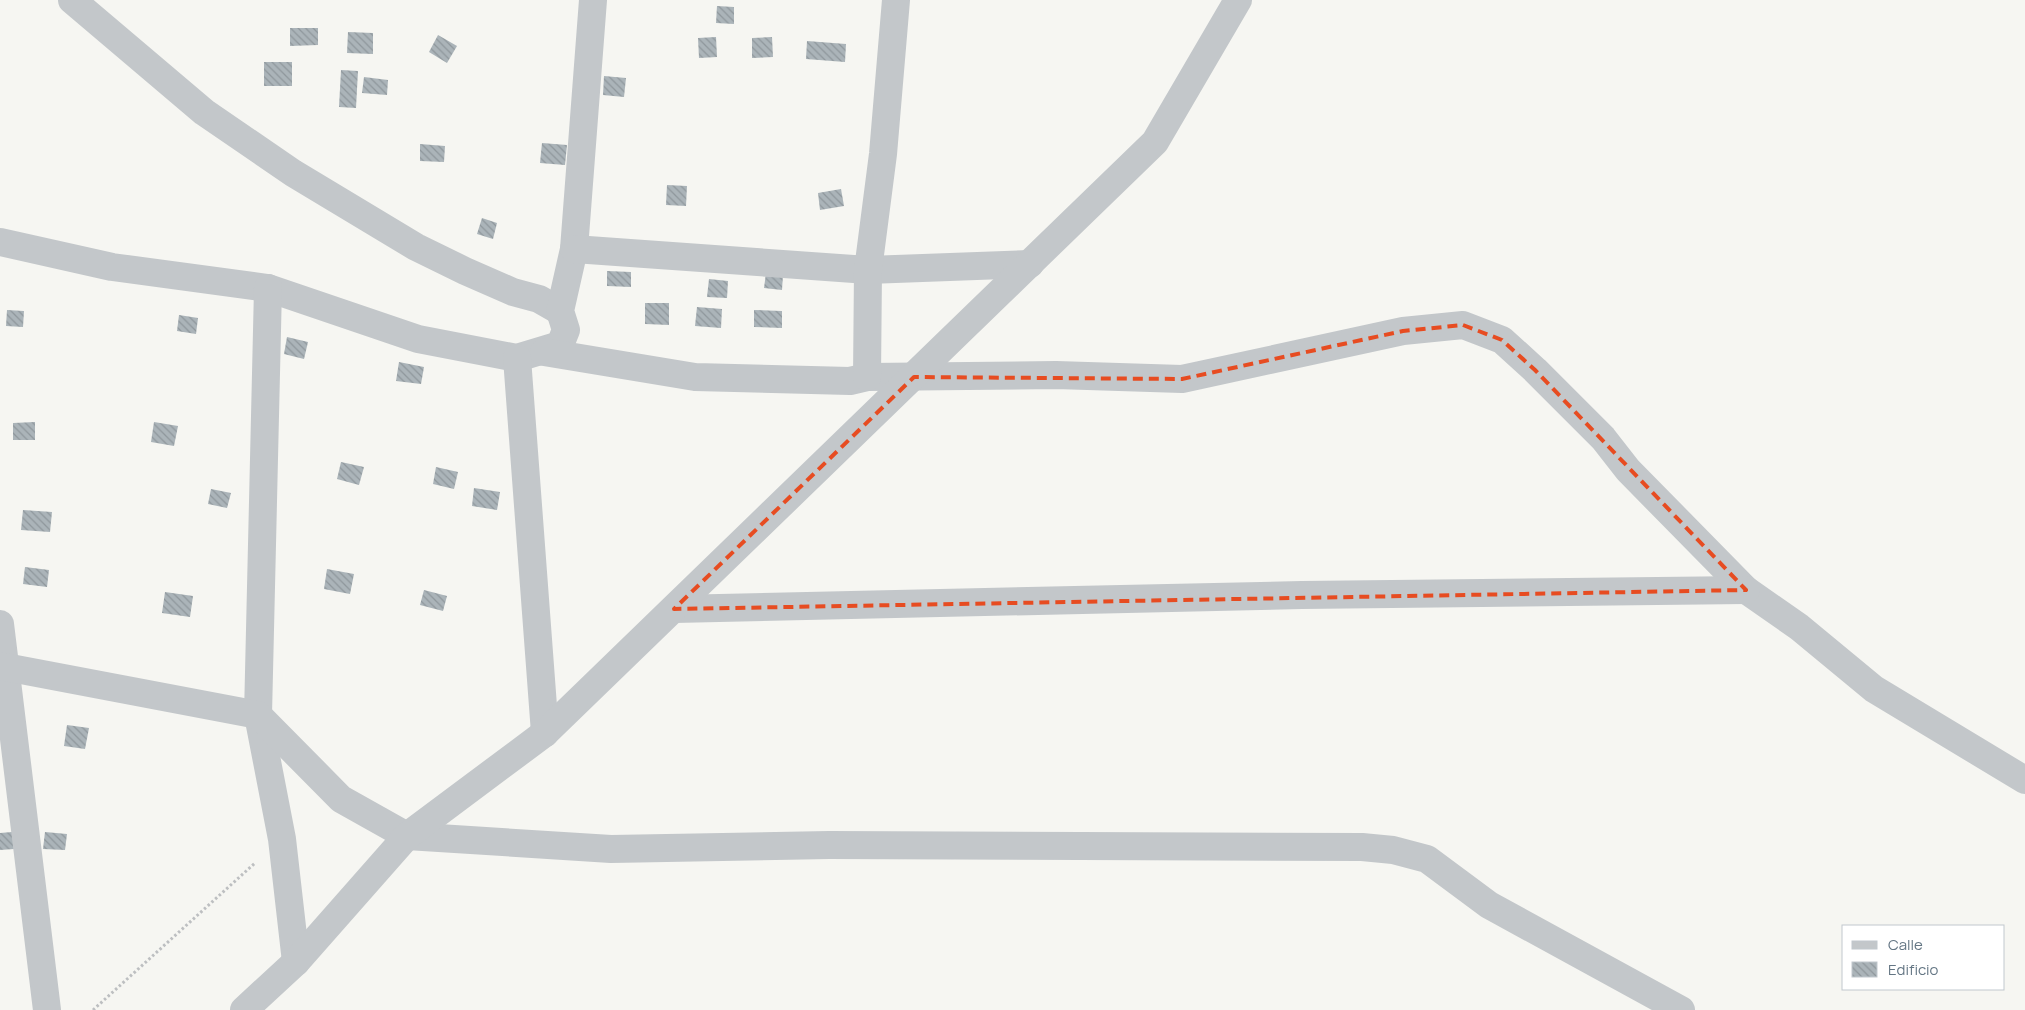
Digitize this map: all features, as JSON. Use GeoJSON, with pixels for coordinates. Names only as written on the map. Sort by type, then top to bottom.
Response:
{"type":"FeatureCollection","features":[{"type":"Feature","properties":{"kind":"street"},"geometry":{"type":"LineString","coordinates":[[72,0],[204,112],[293,172],[416,246],[465,272],[514,292],[539,299],[560,311]]}},
{"type":"Feature","properties":{"kind":"street"},"geometry":{"type":"LineString","coordinates":[[0,242],[112,267],[268,288],[418,339],[517,358],[544,352],[560,345],[566,330],[560,311],[574,249],[593,0]]}},
{"type":"Feature","properties":{"kind":"street"},"geometry":{"type":"LineString","coordinates":[[867,377],[868,270],[883,154],[896,0]]}},
{"type":"Feature","properties":{"kind":"street"},"geometry":{"type":"LineString","coordinates":[[244,1010],[296,962],[407,836],[545,733],[1155,142],[1238,0]]}},
{"type":"Feature","properties":{"kind":"street"},"geometry":{"type":"LineString","coordinates":[[574,249],[868,270],[1030,264]]}},
{"type":"Feature","properties":{"kind":"street"},"geometry":{"type":"LineString","coordinates":[[268,288],[258,715],[282,839],[296,962]]}},
{"type":"Feature","properties":{"kind":"street"},"geometry":{"type":"LineString","coordinates":[[544,352],[695,377],[850,381],[867,377],[1056,375],[1182,379],[1403,331],[1463,325],[1502,340],[1535,370],[1603,438],[1628,470],[1746,590],[1799,627],[1874,689],[2025,780]]}},
{"type":"Feature","properties":{"kind":"street"},"geometry":{"type":"LineString","coordinates":[[517,358],[545,733]]}},
{"type":"Feature","properties":{"kind":"street"},"geometry":{"type":"LineString","coordinates":[[674,609],[1302,595],[1746,590]]}},
{"type":"Feature","properties":{"kind":"street"},"geometry":{"type":"LineString","coordinates":[[0,624],[2,666],[47,1010]]}},
{"type":"Feature","properties":{"kind":"street"},"geometry":{"type":"LineString","coordinates":[[2,666],[258,715],[341,799],[407,836],[611,849],[829,845],[1352,847],[1393,850],[1427,859],[1489,905],[1681,1010]]}},
{"type":"Feature","properties":{"kind":"path"},"geometry":{"type":"LineString","coordinates":[[93,1010],[282,839]]}},
{"type":"Feature","properties":{"kind":"highlighted area"},"geometry":{"type":"Polygon","coordinates":[[[1463,325],[1502,340],[1535,370],[1746,590],[674,609],[914,377],[1182,379],[1403,331],[1463,325]]]}},
{"type":"Feature","properties":{"kind":"building"},"geometry":{"type":"Polygon","coordinates":[[[717,6],[734,7],[734,24],[716,23],[717,6]]]}},
{"type":"Feature","properties":{"kind":"building"},"geometry":{"type":"Polygon","coordinates":[[[290,28],[318,28],[318,45],[290,46],[290,28]]]}},
{"type":"Feature","properties":{"kind":"building"},"geometry":{"type":"Polygon","coordinates":[[[348,32],[373,33],[373,54],[347,53],[348,32]]]}},
{"type":"Feature","properties":{"kind":"building"},"geometry":{"type":"Polygon","coordinates":[[[438,35],[457,46],[447,63],[429,52],[438,35]]]}},
{"type":"Feature","properties":{"kind":"building"},"geometry":{"type":"Polygon","coordinates":[[[716,37],[717,57],[699,58],[698,38],[716,37]]]}},
{"type":"Feature","properties":{"kind":"building"},"geometry":{"type":"Polygon","coordinates":[[[772,37],[773,57],[752,58],[752,38],[772,37]]]}},
{"type":"Feature","properties":{"kind":"building"},"geometry":{"type":"Polygon","coordinates":[[[807,41],[846,44],[845,62],[806,59],[807,41]]]}},
{"type":"Feature","properties":{"kind":"building"},"geometry":{"type":"Polygon","coordinates":[[[264,62],[292,62],[292,86],[264,86],[264,62]]]}},
{"type":"Feature","properties":{"kind":"building"},"geometry":{"type":"Polygon","coordinates":[[[341,70],[358,71],[356,108],[339,107],[341,70]]]}},
{"type":"Feature","properties":{"kind":"building"},"geometry":{"type":"Polygon","coordinates":[[[604,76],[626,78],[624,97],[603,95],[604,76]]]}},
{"type":"Feature","properties":{"kind":"building"},"geometry":{"type":"Polygon","coordinates":[[[364,77],[388,80],[387,95],[362,93],[364,77]]]}},
{"type":"Feature","properties":{"kind":"building"},"geometry":{"type":"Polygon","coordinates":[[[542,143],[567,145],[565,165],[540,163],[542,143]]]}},
{"type":"Feature","properties":{"kind":"building"},"geometry":{"type":"Polygon","coordinates":[[[420,144],[445,146],[444,162],[420,161],[420,144]]]}},
{"type":"Feature","properties":{"kind":"building"},"geometry":{"type":"Polygon","coordinates":[[[667,185],[687,186],[686,206],[666,205],[667,185]]]}},
{"type":"Feature","properties":{"kind":"building"},"geometry":{"type":"Polygon","coordinates":[[[841,189],[844,206],[820,210],[818,193],[841,189]]]}},
{"type":"Feature","properties":{"kind":"building"},"geometry":{"type":"Polygon","coordinates":[[[482,218],[497,223],[493,239],[477,234],[482,218]]]}},
{"type":"Feature","properties":{"kind":"building"},"geometry":{"type":"Polygon","coordinates":[[[607,271],[631,272],[631,287],[607,286],[607,271]]]}},
{"type":"Feature","properties":{"kind":"building"},"geometry":{"type":"Polygon","coordinates":[[[766,273],[783,275],[782,290],[764,288],[766,273]]]}},
{"type":"Feature","properties":{"kind":"building"},"geometry":{"type":"Polygon","coordinates":[[[709,279],[728,281],[727,298],[707,297],[709,279]]]}},
{"type":"Feature","properties":{"kind":"building"},"geometry":{"type":"Polygon","coordinates":[[[645,303],[669,303],[669,325],[645,324],[645,303]]]}},
{"type":"Feature","properties":{"kind":"building"},"geometry":{"type":"Polygon","coordinates":[[[697,307],[722,309],[721,328],[695,326],[697,307]]]}},
{"type":"Feature","properties":{"kind":"building"},"geometry":{"type":"Polygon","coordinates":[[[7,310],[24,311],[23,327],[6,326],[7,310]]]}},
{"type":"Feature","properties":{"kind":"building"},"geometry":{"type":"Polygon","coordinates":[[[754,310],[782,311],[782,328],[754,327],[754,310]]]}},
{"type":"Feature","properties":{"kind":"building"},"geometry":{"type":"Polygon","coordinates":[[[179,315],[198,318],[196,334],[177,331],[179,315]]]}},
{"type":"Feature","properties":{"kind":"building"},"geometry":{"type":"Polygon","coordinates":[[[287,337],[308,342],[304,359],[284,354],[287,337]]]}},
{"type":"Feature","properties":{"kind":"building"},"geometry":{"type":"Polygon","coordinates":[[[399,362],[424,367],[421,384],[396,381],[399,362]]]}},
{"type":"Feature","properties":{"kind":"building"},"geometry":{"type":"Polygon","coordinates":[[[35,422],[35,440],[13,440],[13,423],[35,422]]]}},
{"type":"Feature","properties":{"kind":"building"},"geometry":{"type":"Polygon","coordinates":[[[154,422],[178,426],[174,446],[151,442],[154,422]]]}},
{"type":"Feature","properties":{"kind":"building"},"geometry":{"type":"Polygon","coordinates":[[[341,462],[364,467],[359,485],[337,479],[341,462]]]}},
{"type":"Feature","properties":{"kind":"building"},"geometry":{"type":"Polygon","coordinates":[[[436,467],[458,472],[454,489],[433,484],[436,467]]]}},
{"type":"Feature","properties":{"kind":"building"},"geometry":{"type":"Polygon","coordinates":[[[474,488],[500,492],[497,510],[472,506],[474,488]]]}},
{"type":"Feature","properties":{"kind":"building"},"geometry":{"type":"Polygon","coordinates":[[[211,489],[231,493],[227,508],[208,504],[211,489]]]}},
{"type":"Feature","properties":{"kind":"building"},"geometry":{"type":"Polygon","coordinates":[[[23,510],[52,512],[50,532],[21,530],[23,510]]]}},
{"type":"Feature","properties":{"kind":"building"},"geometry":{"type":"Polygon","coordinates":[[[25,567],[49,570],[47,587],[23,584],[25,567]]]}},
{"type":"Feature","properties":{"kind":"building"},"geometry":{"type":"Polygon","coordinates":[[[327,569],[354,574],[350,594],[324,589],[327,569]]]}},
{"type":"Feature","properties":{"kind":"building"},"geometry":{"type":"Polygon","coordinates":[[[424,590],[447,596],[443,611],[420,605],[424,590]]]}},
{"type":"Feature","properties":{"kind":"building"},"geometry":{"type":"Polygon","coordinates":[[[165,592],[193,596],[190,617],[162,613],[165,592]]]}},
{"type":"Feature","properties":{"kind":"building"},"geometry":{"type":"Polygon","coordinates":[[[67,725],[89,728],[85,749],[64,746],[67,725]]]}},
{"type":"Feature","properties":{"kind":"building"},"geometry":{"type":"Polygon","coordinates":[[[12,832],[14,849],[0,850],[0,833],[12,832]]]}},
{"type":"Feature","properties":{"kind":"building"},"geometry":{"type":"Polygon","coordinates":[[[45,832],[67,834],[65,850],[43,849],[45,832]]]}}]}
